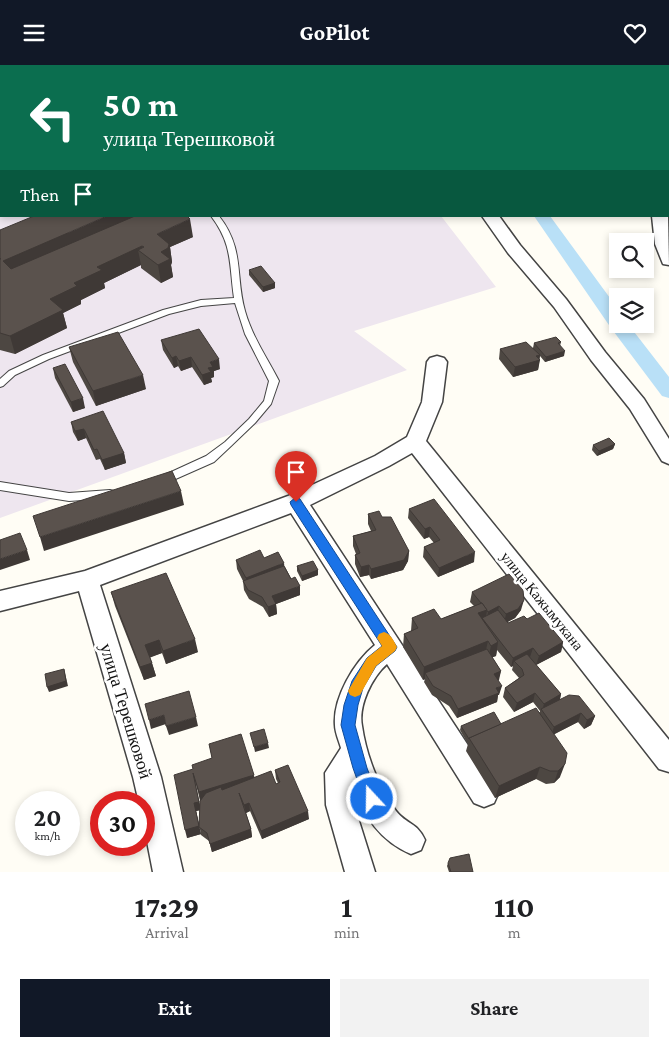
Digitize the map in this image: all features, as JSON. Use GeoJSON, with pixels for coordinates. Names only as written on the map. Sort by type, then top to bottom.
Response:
{"type":"FeatureCollection","features":[{"type":"Feature","properties":{"kind":"street"},"geometry":{"type":"LineString","coordinates":[[491,217],[514,249],[560,303],[598,356],[637,404],[669,456]]}},
{"type":"Feature","properties":{"kind":"street"},"geometry":{"type":"LineString","coordinates":[[660,217],[660,230],[665,252],[669,259]]}},
{"type":"Feature","properties":{"kind":"street"},"geometry":{"type":"LineString","coordinates":[[0,601],[87,580],[296,502],[382,461],[415,442],[432,402],[437,362]]}},
{"type":"Feature","properties":{"kind":"street","name":"улица Кажымукана"},"geometry":{"type":"LineString","coordinates":[[415,442],[669,760]]}},
{"type":"Feature","properties":{"kind":"street"},"geometry":{"type":"LineString","coordinates":[[296,502],[484,794]]}},
{"type":"Feature","properties":{"kind":"street","name":"улица Терешковой"},"geometry":{"type":"LineString","coordinates":[[87,580],[147,777],[168,872]]}},
{"type":"Feature","properties":{"kind":"street"},"geometry":{"type":"LineString","coordinates":[[390,647],[372,662],[357,686],[351,705],[348,725],[372,799],[388,823],[411,840]]}},
{"type":"Feature","properties":{"kind":"street"},"geometry":{"type":"LineString","coordinates":[[355,751],[339,773],[340,805],[360,872]]}},
{"type":"Feature","properties":{"kind":"lane"},"geometry":{"type":"LineString","coordinates":[[151,487],[210,459],[252,421],[268,403],[274,381],[249,331],[239,300],[232,244],[216,217]]}},
{"type":"Feature","properties":{"kind":"lane"},"geometry":{"type":"LineString","coordinates":[[0,383],[12,373],[46,357],[166,312],[201,303],[239,300]]}},
{"type":"Feature","properties":{"kind":"lane"},"geometry":{"type":"LineString","coordinates":[[0,486],[69,497],[122,491]]}},
{"type":"Feature","properties":{"kind":"shaded area"},"geometry":{"type":"Polygon","coordinates":[[[0,217],[442,217],[496,287],[354,331],[407,370],[0,518],[0,217]]]}},
{"type":"Feature","properties":{"kind":"building"},"geometry":{"type":"Polygon","coordinates":[[[32,217],[105,217],[3,261],[11,269],[133,217],[188,217],[190,219],[157,234],[169,244],[168,248],[161,252],[170,259],[158,265],[138,250],[144,247],[142,246],[97,267],[102,270],[74,283],[77,286],[50,299],[63,310],[10,336],[0,333],[0,230],[32,217]]]}},
{"type":"Feature","properties":{"kind":"building"},"geometry":{"type":"Polygon","coordinates":[[[261,266],[275,283],[263,287],[249,270],[261,266]]]}},
{"type":"Feature","properties":{"kind":"building"},"geometry":{"type":"Polygon","coordinates":[[[199,329],[219,359],[210,362],[213,367],[208,368],[211,372],[202,375],[191,357],[179,361],[176,356],[172,358],[161,340],[199,329]]]}},
{"type":"Feature","properties":{"kind":"building"},"geometry":{"type":"Polygon","coordinates":[[[118,332],[143,375],[93,391],[69,347],[118,332]]]}},
{"type":"Feature","properties":{"kind":"building"},"geometry":{"type":"Polygon","coordinates":[[[556,337],[561,342],[558,343],[565,351],[546,357],[534,343],[556,337]]]}},
{"type":"Feature","properties":{"kind":"building"},"geometry":{"type":"Polygon","coordinates":[[[526,342],[540,355],[536,356],[540,360],[515,367],[500,349],[526,342]]]}},
{"type":"Feature","properties":{"kind":"building"},"geometry":{"type":"Polygon","coordinates":[[[65,364],[83,398],[71,402],[53,368],[65,364]]]}},
{"type":"Feature","properties":{"kind":"building"},"geometry":{"type":"Polygon","coordinates":[[[103,411],[124,453],[102,460],[97,449],[94,450],[84,429],[75,431],[71,422],[103,411]]]}},
{"type":"Feature","properties":{"kind":"building"},"geometry":{"type":"Polygon","coordinates":[[[609,438],[615,444],[599,451],[593,445],[609,438]]]}},
{"type":"Feature","properties":{"kind":"building"},"geometry":{"type":"Polygon","coordinates":[[[172,471],[181,491],[40,537],[33,516],[172,471]]]}},
{"type":"Feature","properties":{"kind":"building"},"geometry":{"type":"Polygon","coordinates":[[[434,499],[475,552],[439,568],[424,547],[440,540],[430,527],[425,529],[409,509],[434,499]]]}},
{"type":"Feature","properties":{"kind":"building"},"geometry":{"type":"Polygon","coordinates":[[[379,511],[382,517],[391,517],[409,551],[404,560],[371,569],[369,565],[361,567],[355,555],[360,553],[353,536],[376,530],[368,514],[379,511]]]}},
{"type":"Feature","properties":{"kind":"building"},"geometry":{"type":"Polygon","coordinates":[[[20,533],[27,550],[0,559],[0,540],[20,533]]]}},
{"type":"Feature","properties":{"kind":"building"},"geometry":{"type":"Polygon","coordinates":[[[260,550],[264,558],[278,552],[284,563],[246,578],[236,560],[260,550]]]}},
{"type":"Feature","properties":{"kind":"building"},"geometry":{"type":"Polygon","coordinates":[[[313,561],[318,570],[302,576],[297,566],[313,561]]]}},
{"type":"Feature","properties":{"kind":"building"},"geometry":{"type":"Polygon","coordinates":[[[284,566],[291,579],[295,577],[300,586],[272,596],[276,604],[268,607],[262,597],[248,590],[243,581],[284,566]]]}},
{"type":"Feature","properties":{"kind":"building"},"geometry":{"type":"Polygon","coordinates":[[[166,573],[195,639],[163,651],[159,640],[145,645],[152,663],[140,667],[111,592],[166,573]]]}},
{"type":"Feature","properties":{"kind":"building"},"geometry":{"type":"Polygon","coordinates":[[[509,574],[523,590],[524,600],[518,609],[506,614],[499,606],[488,612],[472,592],[509,574]]]}},
{"type":"Feature","properties":{"kind":"building"},"geometry":{"type":"Polygon","coordinates":[[[482,603],[487,610],[478,613],[498,642],[491,646],[488,641],[424,667],[404,634],[418,628],[412,618],[434,609],[441,619],[482,603]]]}},
{"type":"Feature","properties":{"kind":"building"},"geometry":{"type":"Polygon","coordinates":[[[498,610],[508,623],[524,616],[527,619],[539,613],[563,642],[539,656],[533,648],[513,658],[482,618],[498,610]]]}},
{"type":"Feature","properties":{"kind":"building"},"geometry":{"type":"Polygon","coordinates":[[[487,649],[501,671],[494,674],[502,686],[496,688],[499,693],[458,709],[451,696],[433,686],[425,673],[487,649]]]}},
{"type":"Feature","properties":{"kind":"building"},"geometry":{"type":"Polygon","coordinates":[[[527,654],[561,694],[544,704],[535,693],[517,703],[505,688],[524,675],[522,669],[514,661],[527,654]]]}},
{"type":"Feature","properties":{"kind":"building"},"geometry":{"type":"Polygon","coordinates":[[[64,669],[66,681],[47,687],[45,674],[64,669]]]}},
{"type":"Feature","properties":{"kind":"building"},"geometry":{"type":"Polygon","coordinates":[[[189,691],[196,717],[166,726],[164,715],[149,720],[145,704],[189,691]]]}},
{"type":"Feature","properties":{"kind":"building"},"geometry":{"type":"Polygon","coordinates":[[[569,695],[579,696],[595,716],[587,720],[581,713],[554,727],[541,709],[569,695]]]}},
{"type":"Feature","properties":{"kind":"building"},"geometry":{"type":"Polygon","coordinates":[[[536,708],[567,753],[565,764],[558,771],[550,771],[540,767],[499,786],[469,738],[536,708]]]}},
{"type":"Feature","properties":{"kind":"building"},"geometry":{"type":"Polygon","coordinates":[[[494,712],[501,724],[469,739],[461,726],[494,712]]]}},
{"type":"Feature","properties":{"kind":"building"},"geometry":{"type":"Polygon","coordinates":[[[264,729],[268,743],[254,747],[250,733],[264,729]]]}},
{"type":"Feature","properties":{"kind":"building"},"geometry":{"type":"Polygon","coordinates":[[[241,734],[254,775],[199,792],[193,773],[199,802],[194,803],[199,826],[185,830],[174,775],[193,769],[192,765],[212,758],[209,744],[241,734]]]}},
{"type":"Feature","properties":{"kind":"building"},"geometry":{"type":"Polygon","coordinates":[[[288,765],[308,811],[261,831],[249,803],[244,805],[239,793],[251,829],[210,844],[207,833],[199,827],[200,801],[206,793],[221,787],[222,790],[271,771],[276,784],[280,782],[275,770],[288,765]]]}},
{"type":"Feature","properties":{"kind":"building"},"geometry":{"type":"Polygon","coordinates":[[[469,854],[473,872],[451,872],[448,863],[450,858],[469,854]]]}},
{"type":"Feature","properties":{"kind":"waterway"},"geometry":{"type":"LineString","coordinates":[[543,217],[609,310]]}},
{"type":"Feature","properties":{"kind":"waterway"},"geometry":{"type":"LineString","coordinates":[[625,333],[669,391]]}},
{"type":"Feature","properties":{"kind":"slow traffic"},"geometry":{"type":"LineString","coordinates":[[355,691],[372,662],[390,647],[384,638]]}},
{"type":"Feature","properties":{"kind":"route"},"geometry":{"type":"LineString","coordinates":[[296,502],[390,647],[372,662],[357,686],[351,705],[348,725],[360,768],[372,799]]}}]}
